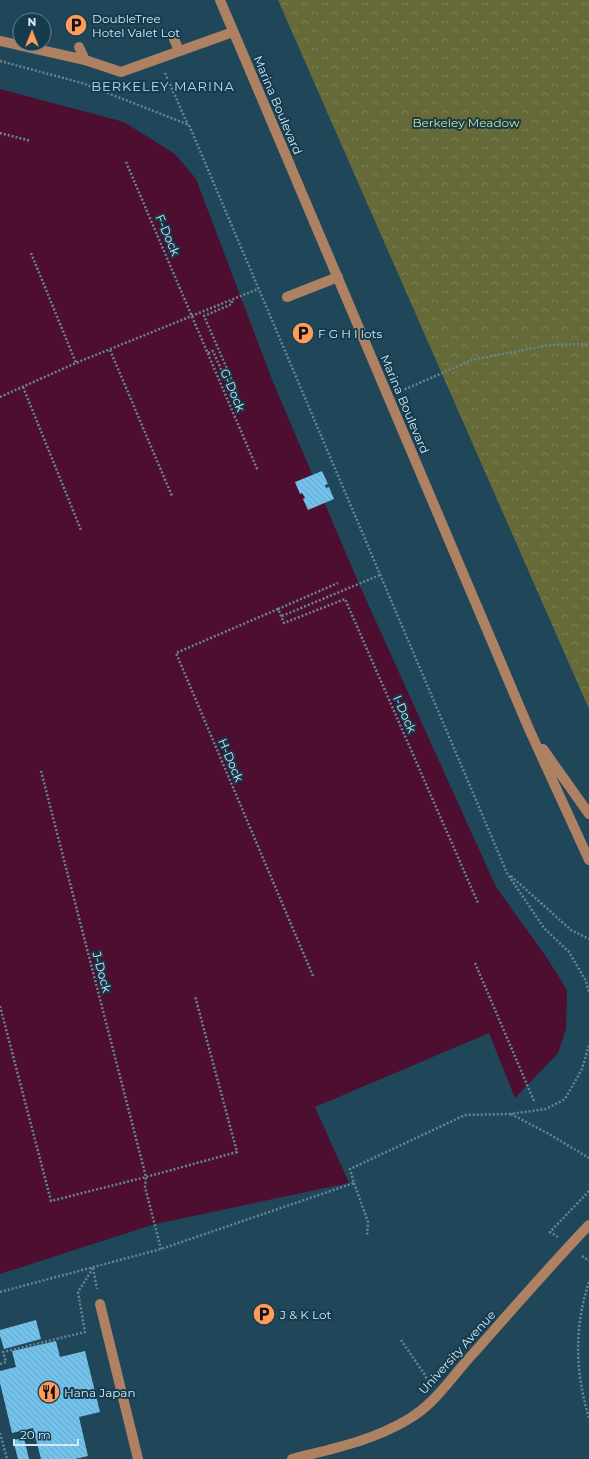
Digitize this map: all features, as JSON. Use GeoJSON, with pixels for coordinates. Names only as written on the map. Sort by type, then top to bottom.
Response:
{"type":"FeatureCollection","features":[{"type":"Feature","properties":{"kind":"street","name":"Marina Boulevard"},"geometry":{"type":"LineString","coordinates":[[220,0],[528,729],[589,860]]}},
{"type":"Feature","properties":{"kind":"street"},"geometry":{"type":"LineString","coordinates":[[0,31],[2,42],[85,60],[121,72],[233,32]]}},
{"type":"Feature","properties":{"kind":"street"},"geometry":{"type":"LineString","coordinates":[[174,39],[179,51]]}},
{"type":"Feature","properties":{"kind":"street"},"geometry":{"type":"LineString","coordinates":[[79,47],[85,60]]}},
{"type":"Feature","properties":{"kind":"street"},"geometry":{"type":"LineString","coordinates":[[287,298],[338,277]]}},
{"type":"Feature","properties":{"kind":"street","name":"Marina Boulevard"},"geometry":{"type":"LineString","coordinates":[[528,729],[589,814]]}},
{"type":"Feature","properties":{"kind":"street","name":"University Avenue"},"geometry":{"type":"LineString","coordinates":[[292,1459],[354,1443],[383,1433],[408,1420],[435,1400],[467,1361],[589,1225]]}},
{"type":"Feature","properties":{"kind":"street"},"geometry":{"type":"LineString","coordinates":[[100,1304],[138,1459]]}},
{"type":"Feature","properties":{"kind":"path"},"geometry":{"type":"LineString","coordinates":[[159,59],[189,125],[507,873],[544,928],[569,952],[586,981],[589,992]]}},
{"type":"Feature","properties":{"kind":"path"},"geometry":{"type":"LineString","coordinates":[[0,61],[82,83],[189,125]]}},
{"type":"Feature","properties":{"kind":"path"},"geometry":{"type":"LineString","coordinates":[[0,133],[31,141]]}},
{"type":"Feature","properties":{"kind":"path","name":"F-Dock"},"geometry":{"type":"LineString","coordinates":[[126,162],[192,316]]}},
{"type":"Feature","properties":{"kind":"path"},"geometry":{"type":"LineString","coordinates":[[31,253],[76,363]]}},
{"type":"Feature","properties":{"kind":"path"},"geometry":{"type":"LineString","coordinates":[[0,397],[76,363],[258,289]]}},
{"type":"Feature","properties":{"kind":"path"},"geometry":{"type":"LineString","coordinates":[[208,353],[213,351],[232,394],[238,392],[204,316],[232,304],[232,300]]}},
{"type":"Feature","properties":{"kind":"path","name":"G-Dock"},"geometry":{"type":"LineString","coordinates":[[192,316],[258,471]]}},
{"type":"Feature","properties":{"kind":"path"},"geometry":{"type":"LineString","coordinates":[[388,396],[472,360],[550,345],[589,344]]}},
{"type":"Feature","properties":{"kind":"path"},"geometry":{"type":"LineString","coordinates":[[110,350],[172,496]]}},
{"type":"Feature","properties":{"kind":"path"},"geometry":{"type":"LineString","coordinates":[[23,387],[81,530]]}},
{"type":"Feature","properties":{"kind":"path"},"geometry":{"type":"LineString","coordinates":[[278,609],[282,616],[380,576]]}},
{"type":"Feature","properties":{"kind":"path","name":"H-Dock"},"geometry":{"type":"LineString","coordinates":[[313,976],[176,653],[338,583]]}},
{"type":"Feature","properties":{"kind":"path","name":"I-Dock"},"geometry":{"type":"LineString","coordinates":[[282,616],[284,623],[345,599],[478,903]]}},
{"type":"Feature","properties":{"kind":"path","name":"J-Dock"},"geometry":{"type":"LineString","coordinates":[[41,771],[146,1177],[145,1187],[161,1249]]}},
{"type":"Feature","properties":{"kind":"path"},"geometry":{"type":"LineString","coordinates":[[507,873],[572,930],[589,939]]}},
{"type":"Feature","properties":{"kind":"path"},"geometry":{"type":"LineString","coordinates":[[475,963],[534,1101]]}},
{"type":"Feature","properties":{"kind":"path"},"geometry":{"type":"LineString","coordinates":[[0,1006],[51,1201],[238,1152],[195,996]]}},
{"type":"Feature","properties":{"kind":"path"},"geometry":{"type":"LineString","coordinates":[[367,1236],[368,1222],[350,1168],[465,1115],[510,1114],[546,1109],[565,1099],[582,1069],[589,1045]]}},
{"type":"Feature","properties":{"kind":"path"},"geometry":{"type":"LineString","coordinates":[[510,1114],[549,1134],[589,1158]]}},
{"type":"Feature","properties":{"kind":"path"},"geometry":{"type":"LineString","coordinates":[[0,1292],[161,1249],[354,1183]]}},
{"type":"Feature","properties":{"kind":"path"},"geometry":{"type":"LineString","coordinates":[[93,1268],[100,1304]]}},
{"type":"Feature","properties":{"kind":"path"},"geometry":{"type":"LineString","coordinates":[[0,1364],[6,1362],[3,1352],[86,1332],[78,1292],[93,1268]]}},
{"type":"Feature","properties":{"kind":"path"},"geometry":{"type":"LineString","coordinates":[[589,1282],[583,1299],[578,1325],[580,1383],[589,1418]]}},
{"type":"Feature","properties":{"kind":"path"},"geometry":{"type":"LineString","coordinates":[[401,1340],[425,1375],[435,1400]]}},
{"type":"Feature","properties":{"kind":"path"},"geometry":{"type":"LineString","coordinates":[[0,1433],[7,1459]]}},
{"type":"Feature","properties":{"kind":"green space","name":"Berkeley Meadow"},"geometry":{"type":"Polygon","coordinates":[[[278,0],[589,0],[589,709],[278,0]]]}},
{"type":"Feature","properties":{"kind":"shaded area"},"geometry":{"type":"Polygon","coordinates":[[[0,89],[124,122],[175,154],[196,179],[273,382],[359,584],[496,887],[545,955],[567,990],[566,1029],[558,1053],[515,1098],[489,1033],[315,1107],[349,1183],[155,1224],[0,1274],[0,89]]]}},
{"type":"Feature","properties":{"kind":"building"},"geometry":{"type":"Polygon","coordinates":[[[322,471],[328,484],[325,485],[326,488],[329,487],[334,499],[308,510],[303,499],[305,498],[302,493],[300,494],[295,482],[322,471]]]}},
{"type":"Feature","properties":{"kind":"building"},"geometry":{"type":"Polygon","coordinates":[[[36,1320],[41,1339],[4,1349],[0,1336],[0,1330],[36,1320]]]}},
{"type":"Feature","properties":{"kind":"building"},"geometry":{"type":"Polygon","coordinates":[[[56,1341],[60,1357],[85,1351],[100,1412],[79,1417],[88,1456],[75,1459],[41,1459],[33,1428],[12,1433],[0,1383],[0,1371],[16,1367],[12,1351],[56,1341]]]}},
{"type":"Feature","properties":{"kind":"building"},"geometry":{"type":"Polygon","coordinates":[[[24,1438],[29,1459],[18,1459],[13,1440],[24,1438]]]}},
{"type":"Feature","properties":{"kind":"place","name":"DoubleTree Hotel Valet Lot"},"geometry":{"type":"Point","coordinates":[76,25]}},
{"type":"Feature","properties":{"kind":"place","name":"F G H I lots"},"geometry":{"type":"Point","coordinates":[303,333]}},
{"type":"Feature","properties":{"kind":"place","name":"J & K Lot"},"geometry":{"type":"Point","coordinates":[264,1314]}},
{"type":"Feature","properties":{"kind":"place","name":"Hana Japan"},"geometry":{"type":"Point","coordinates":[49,1392]}},
{"type":"Feature","properties":{"kind":"district","name":"BERKELEY MARINA"},"geometry":{"type":"Point","coordinates":[163,86]}}]}
